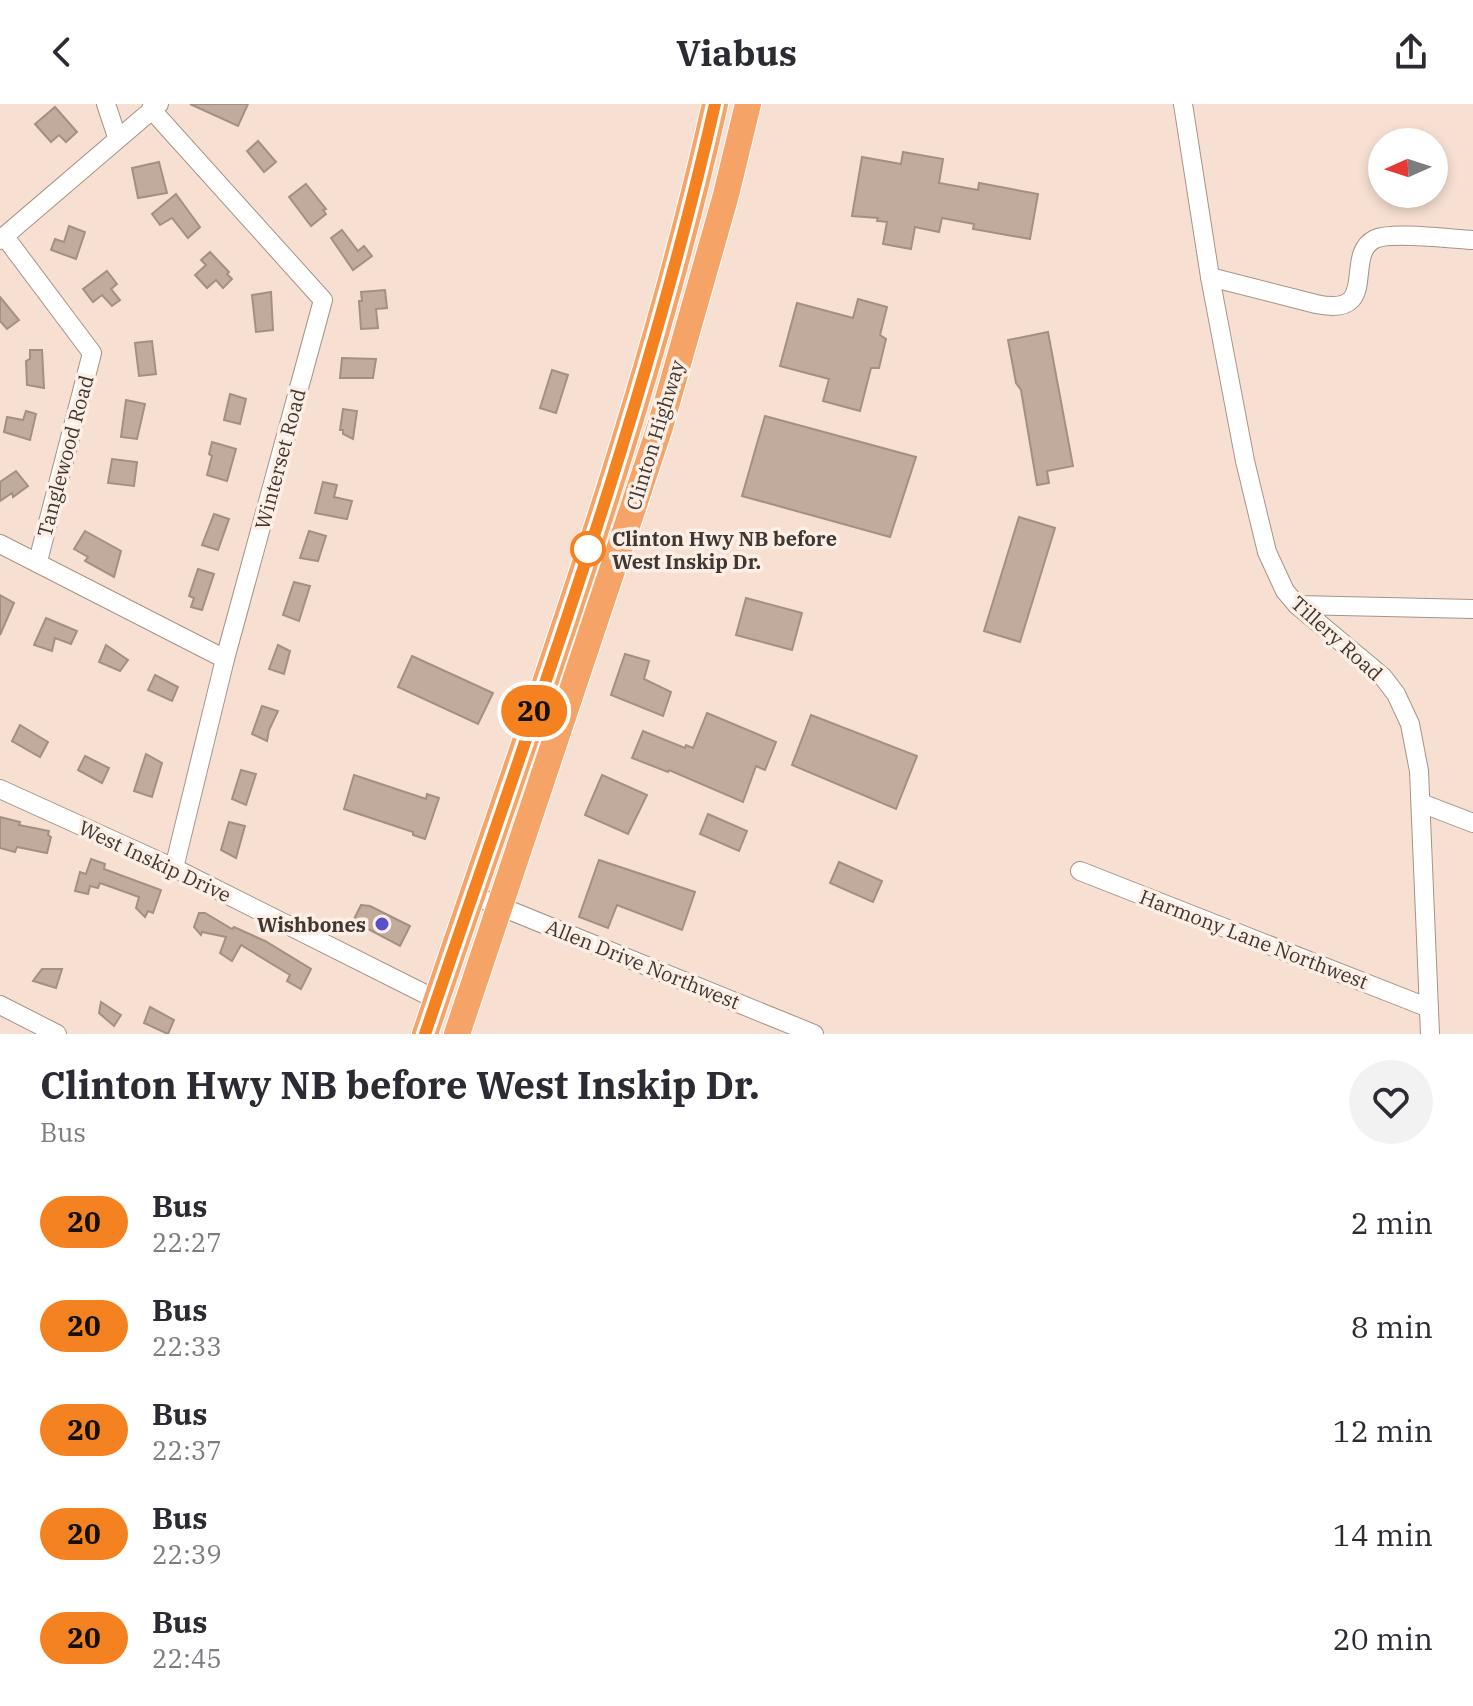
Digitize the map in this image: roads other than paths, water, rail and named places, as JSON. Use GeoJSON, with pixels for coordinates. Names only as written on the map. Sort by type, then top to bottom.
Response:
{"type":"FeatureCollection","features":[{"type":"Feature","properties":{"kind":"highway","name":"Clinton Highway"},"geometry":{"type":"LineString","coordinates":[[425,1034],[551,662],[643,375],[682,238],[715,104]]}},
{"type":"Feature","properties":{"kind":"highway","name":"Clinton Highway"},"geometry":{"type":"LineString","coordinates":[[457,1034],[672,383],[748,104]]}},
{"type":"Feature","properties":{"kind":"highway"},"geometry":{"type":"LineString","coordinates":[[643,375],[672,383]]}},
{"type":"Feature","properties":{"kind":"highway"},"geometry":{"type":"LineString","coordinates":[[551,662],[578,674]]}},
{"type":"Feature","properties":{"kind":"street"},"geometry":{"type":"LineString","coordinates":[[106,104],[117,137]]}},
{"type":"Feature","properties":{"kind":"street","name":"Tillery Road"},"geometry":{"type":"LineString","coordinates":[[1183,104],[1210,277],[1260,531],[1275,572],[1297,605],[1370,664],[1396,694],[1410,724],[1416,747],[1421,803],[1430,1034]]}},
{"type":"Feature","properties":{"kind":"street"},"geometry":{"type":"LineString","coordinates":[[2,239],[155,107]]}},
{"type":"Feature","properties":{"kind":"street","name":"Winterset Road"},"geometry":{"type":"LineString","coordinates":[[155,107],[323,300],[225,659],[174,868]]}},
{"type":"Feature","properties":{"kind":"street"},"geometry":{"type":"LineString","coordinates":[[1210,277],[1316,304],[1342,306],[1352,299],[1358,288],[1364,248],[1372,240],[1394,236],[1473,240]]}},
{"type":"Feature","properties":{"kind":"street","name":"Tanglewood Road"},"geometry":{"type":"LineString","coordinates":[[2,239],[92,353],[38,561]]}},
{"type":"Feature","properties":{"kind":"street"},"geometry":{"type":"LineString","coordinates":[[0,544],[225,659]]}},
{"type":"Feature","properties":{"kind":"street"},"geometry":{"type":"LineString","coordinates":[[1297,605],[1473,609]]}},
{"type":"Feature","properties":{"kind":"street","name":"West Inskip Drive"},"geometry":{"type":"LineString","coordinates":[[0,789],[174,868],[437,1000]]}},
{"type":"Feature","properties":{"kind":"street"},"geometry":{"type":"LineString","coordinates":[[1421,803],[1473,823]]}},
{"type":"Feature","properties":{"kind":"street","name":"Harmony Lane Northwest"},"geometry":{"type":"LineString","coordinates":[[1080,871],[1429,1008]]}},
{"type":"Feature","properties":{"kind":"street","name":"Allen Drive Northwest"},"geometry":{"type":"LineString","coordinates":[[472,895],[814,1034]]}},
{"type":"Feature","properties":{"kind":"street"},"geometry":{"type":"LineString","coordinates":[[0,1005],[57,1034]]}},
{"type":"Feature","properties":{"kind":"place","name":"Clinton Hwy NB before West Inskip Dr."},"geometry":{"type":"Point","coordinates":[588,549]}},
{"type":"Feature","properties":{"kind":"place","name":"Wishbones"},"geometry":{"type":"Point","coordinates":[382,924]}}]}
